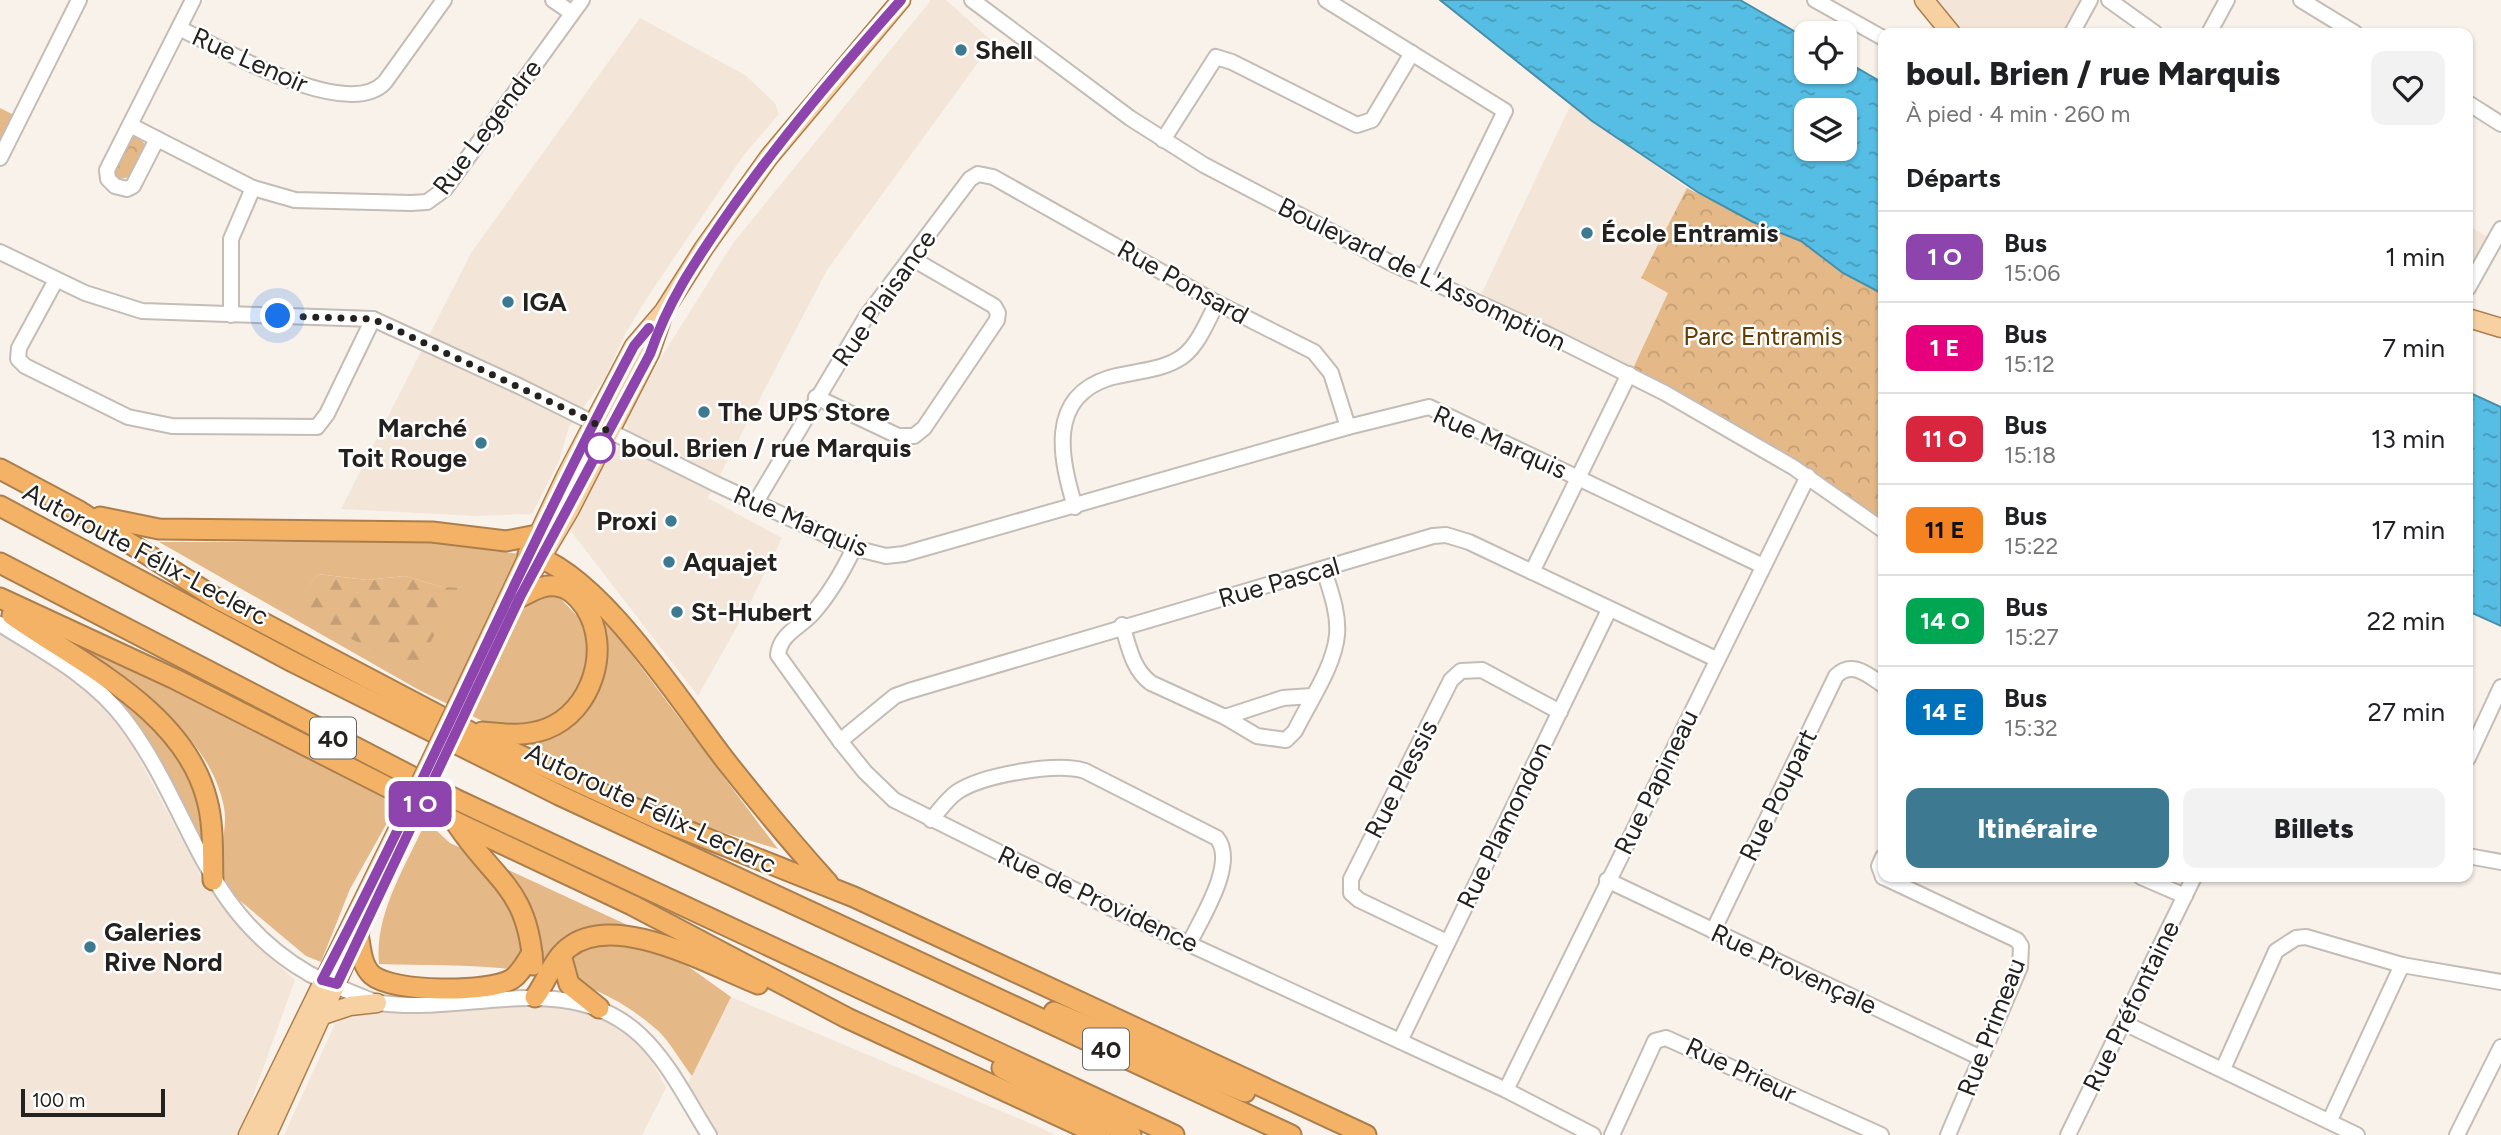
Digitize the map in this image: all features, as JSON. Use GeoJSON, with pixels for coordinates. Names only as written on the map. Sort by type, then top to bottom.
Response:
{"type":"FeatureCollection","features":[{"type":"Feature","properties":{"kind":"highway"},"geometry":{"type":"LineString","coordinates":[[0,469],[79,511],[214,597],[470,732],[660,820],[830,886],[1366,1135]]}},
{"type":"Feature","properties":{"kind":"highway","name":"Autoroute Félix-Leclerc"},"geometry":{"type":"LineString","coordinates":[[0,506],[433,734],[1291,1135]]}},
{"type":"Feature","properties":{"kind":"highway"},"geometry":{"type":"LineString","coordinates":[[79,511],[129,525],[159,529],[424,531],[506,541],[537,535]]}},
{"type":"Feature","properties":{"kind":"highway"},"geometry":{"type":"LineString","coordinates":[[535,556],[575,579],[609,610],[778,827],[830,886]]}},
{"type":"Feature","properties":{"kind":"highway","name":"40"},"geometry":{"type":"LineString","coordinates":[[0,563],[386,765],[1174,1135]]}},
{"type":"Feature","properties":{"kind":"highway"},"geometry":{"type":"LineString","coordinates":[[470,732],[514,735],[547,729],[575,709],[589,685],[597,657],[597,634],[579,598],[566,589],[552,585],[520,597]]}},
{"type":"Feature","properties":{"kind":"highway"},"geometry":{"type":"LineString","coordinates":[[0,598],[168,676],[456,822],[632,905],[848,1018],[1100,1135]]}},
{"type":"Feature","properties":{"kind":"highway"},"geometry":{"type":"LineString","coordinates":[[0,607],[119,688],[158,721],[182,750],[201,781],[207,800],[213,880]]}},
{"type":"Feature","properties":{"kind":"highway"},"geometry":{"type":"LineString","coordinates":[[456,822],[471,846],[518,901],[527,922],[535,997]]}},
{"type":"Feature","properties":{"kind":"highway"},"geometry":{"type":"LineString","coordinates":[[358,934],[364,963],[372,975],[385,982],[413,988],[471,987],[506,982],[518,974],[532,953]]}},
{"type":"Feature","properties":{"kind":"highway"},"geometry":{"type":"LineString","coordinates":[[535,997],[561,955],[572,945],[589,937],[627,936],[660,945],[848,1018]]}},
{"type":"Feature","properties":{"kind":"highway"},"geometry":{"type":"LineString","coordinates":[[561,955],[569,984],[599,1008]]}},
{"type":"Feature","properties":{"kind":"highway"},"geometry":{"type":"LineString","coordinates":[[921,962],[1103,1031],[1210,1078],[1357,1135]]}},
{"type":"Feature","properties":{"kind":"highway"},"geometry":{"type":"LineString","coordinates":[[807,964],[1131,1135]]}},
{"type":"Feature","properties":{"kind":"main road"},"geometry":{"type":"LineString","coordinates":[[248,1135],[329,982],[535,556],[601,427],[634,346],[664,311],[709,240],[769,157],[901,0]]}},
{"type":"Feature","properties":{"kind":"main road"},"geometry":{"type":"LineString","coordinates":[[1924,0],[1947,28]]}},
{"type":"Feature","properties":{"kind":"main road"},"geometry":{"type":"LineString","coordinates":[[2473,320],[2501,328]]}},
{"type":"Feature","properties":{"kind":"main road"},"geometry":{"type":"LineString","coordinates":[[463,706],[520,597],[535,556],[537,535],[601,427]]}},
{"type":"Feature","properties":{"kind":"main road"},"geometry":{"type":"LineString","coordinates":[[267,1135],[323,1014],[329,982],[358,934],[409,818]]}},
{"type":"Feature","properties":{"kind":"main road"},"geometry":{"type":"LineString","coordinates":[[323,1014],[349,1006],[377,1003]]}},
{"type":"Feature","properties":{"kind":"street"},"geometry":{"type":"LineString","coordinates":[[0,158],[79,0]]}},
{"type":"Feature","properties":{"kind":"street"},"geometry":{"type":"LineString","coordinates":[[157,139],[133,186],[127,189],[115,186],[108,179],[107,170],[193,0]]}},
{"type":"Feature","properties":{"kind":"street","name":"Rue Lenoir"},"geometry":{"type":"LineString","coordinates":[[179,28],[293,83],[326,92],[373,92],[385,82],[444,0]]}},
{"type":"Feature","properties":{"kind":"street"},"geometry":{"type":"LineString","coordinates":[[553,0],[572,13]]}},
{"type":"Feature","properties":{"kind":"street","name":"Rue Legendre"},"geometry":{"type":"LineString","coordinates":[[130,125],[253,188],[274,195],[315,201],[411,203],[436,198],[582,0]]}},
{"type":"Feature","properties":{"kind":"street","name":"Boulevard de L'Assomption"},"geometry":{"type":"LineString","coordinates":[[972,0],[1050,61],[1163,140],[1297,215],[1629,374],[1808,477],[1878,526]]}},
{"type":"Feature","properties":{"kind":"street"},"geometry":{"type":"LineString","coordinates":[[1326,0],[1505,111],[1423,277]]}},
{"type":"Feature","properties":{"kind":"street"},"geometry":{"type":"LineString","coordinates":[[1815,0],[1878,35]]}},
{"type":"Feature","properties":{"kind":"street"},"geometry":{"type":"LineString","coordinates":[[2075,28],[2090,0]]}},
{"type":"Feature","properties":{"kind":"street"},"geometry":{"type":"LineString","coordinates":[[2109,0],[2148,28]]}},
{"type":"Feature","properties":{"kind":"street"},"geometry":{"type":"LineString","coordinates":[[2212,28],[2227,0]]}},
{"type":"Feature","properties":{"kind":"street"},"geometry":{"type":"LineString","coordinates":[[2301,0],[2347,28]]}},
{"type":"Feature","properties":{"kind":"street"},"geometry":{"type":"LineString","coordinates":[[1163,140],[1216,57],[1233,62],[1357,125],[1372,120],[1412,52]]}},
{"type":"Feature","properties":{"kind":"street"},"geometry":{"type":"LineString","coordinates":[[2473,106],[2501,124]]}},
{"type":"Feature","properties":{"kind":"street","name":"Rue Plaisance"},"geometry":{"type":"LineString","coordinates":[[756,502],[866,317],[970,179],[978,174]]}},
{"type":"Feature","properties":{"kind":"street","name":"Rue Ponsard"},"geometry":{"type":"LineString","coordinates":[[978,174],[993,177],[1217,303],[1296,342],[1322,359],[1331,373],[1348,427]]}},
{"type":"Feature","properties":{"kind":"street"},"geometry":{"type":"LineString","coordinates":[[231,314],[232,239],[253,188]]}},
{"type":"Feature","properties":{"kind":"street"},"geometry":{"type":"LineString","coordinates":[[2473,279],[2501,229]]}},
{"type":"Feature","properties":{"kind":"street","name":"Rue Marquis"},"geometry":{"type":"LineString","coordinates":[[0,253],[55,280],[104,300],[142,311],[373,319],[854,548],[886,556],[904,554],[1348,427],[1429,407],[1763,566]]}},
{"type":"Feature","properties":{"kind":"street"},"geometry":{"type":"LineString","coordinates":[[816,397],[898,436],[909,437],[924,428],[998,320],[994,306],[911,258]]}},
{"type":"Feature","properties":{"kind":"street"},"geometry":{"type":"LineString","coordinates":[[55,280],[19,348],[18,359],[25,366],[128,417],[172,426],[317,427],[327,414],[373,319]]}},
{"type":"Feature","properties":{"kind":"street"},"geometry":{"type":"LineString","coordinates":[[1075,507],[1063,467],[1060,442],[1067,414],[1081,395],[1105,379],[1177,361],[1194,344],[1217,303]]}},
{"type":"Feature","properties":{"kind":"street"},"geometry":{"type":"LineString","coordinates":[[1532,572],[1629,374]]}},
{"type":"Feature","properties":{"kind":"street","name":"Rue Papineau"},"geometry":{"type":"LineString","coordinates":[[1506,1090],[1607,880],[1808,477]]}},
{"type":"Feature","properties":{"kind":"street","name":"Rue Pascal"},"geometry":{"type":"LineString","coordinates":[[839,741],[895,696],[1122,625],[1324,570],[1433,536],[1446,535],[1469,542],[1716,659]]}},
{"type":"Feature","properties":{"kind":"street","name":"Rue de Providence"},"geometry":{"type":"LineString","coordinates":[[854,548],[840,577],[812,614],[782,639],[778,655],[839,741],[865,772],[894,800],[1113,909],[1190,942],[1506,1090],[1592,1135]]}},
{"type":"Feature","properties":{"kind":"street"},"geometry":{"type":"LineString","coordinates":[[1122,625],[1141,675],[1226,717],[1257,736],[1286,740],[1295,731],[1312,696],[1332,654],[1337,635],[1336,614],[1324,570]]}},
{"type":"Feature","properties":{"kind":"street","name":"Rue Plamondon"},"geometry":{"type":"LineString","coordinates":[[1400,1041],[1609,610]]}},
{"type":"Feature","properties":{"kind":"street"},"geometry":{"type":"LineString","coordinates":[[0,624],[73,671],[120,714],[147,755],[213,880],[239,917],[295,965],[377,1003],[535,997],[599,1008],[626,1023],[646,1041],[709,1135]]}},
{"type":"Feature","properties":{"kind":"street","name":"Rue Poupart"},"geometry":{"type":"LineString","coordinates":[[1713,930],[1836,676],[1851,668],[1878,682]]}},
{"type":"Feature","properties":{"kind":"street","name":"Rue Plessis"},"geometry":{"type":"LineString","coordinates":[[1447,942],[1359,900],[1351,894],[1351,879],[1451,680],[1461,671],[1482,670],[1560,712]]}},
{"type":"Feature","properties":{"kind":"street"},"geometry":{"type":"LineString","coordinates":[[2473,747],[2501,687]]}},
{"type":"Feature","properties":{"kind":"street"},"geometry":{"type":"LineString","coordinates":[[1226,717],[1283,698],[1312,696]]}},
{"type":"Feature","properties":{"kind":"street"},"geometry":{"type":"LineString","coordinates":[[931,820],[964,788],[1038,767],[1068,766],[1084,771],[1217,838],[1222,844],[1223,870],[1190,942]]}},
{"type":"Feature","properties":{"kind":"street"},"geometry":{"type":"LineString","coordinates":[[2473,857],[2501,862]]}},
{"type":"Feature","properties":{"kind":"street","name":"Rue Provençale"},"geometry":{"type":"LineString","coordinates":[[1607,880],[1981,1058]]}},
{"type":"Feature","properties":{"kind":"street","name":"Rue Primeau"},"geometry":{"type":"LineString","coordinates":[[1894,882],[2017,940],[2021,946],[2020,967],[1948,1135]]}},
{"type":"Feature","properties":{"kind":"street"},"geometry":{"type":"LineString","coordinates":[[2153,882],[2185,896]]}},
{"type":"Feature","properties":{"kind":"street","name":"Rue Préfontaine"},"geometry":{"type":"LineString","coordinates":[[2068,1135],[2192,882]]}},
{"type":"Feature","properties":{"kind":"street"},"geometry":{"type":"LineString","coordinates":[[2223,1069],[2277,951],[2283,944],[2306,937],[2402,965],[2501,982]]}},
{"type":"Feature","properties":{"kind":"street"},"geometry":{"type":"LineString","coordinates":[[2330,1121],[2402,965]]}},
{"type":"Feature","properties":{"kind":"street"},"geometry":{"type":"LineString","coordinates":[[2124,1023],[2357,1135]]}},
{"type":"Feature","properties":{"kind":"street","name":"Rue Prieur"},"geometry":{"type":"LineString","coordinates":[[1612,1135],[1655,1041],[1667,1038],[1881,1135]]}},
{"type":"Feature","properties":{"kind":"street"},"geometry":{"type":"LineString","coordinates":[[2457,1135],[2501,1047]]}},
{"type":"Feature","properties":{"kind":"shaded area"},"geometry":{"type":"Polygon","coordinates":[[[931,0],[946,0],[993,42],[827,270],[708,498],[782,538],[747,609],[698,696],[570,530],[609,452],[616,452],[628,430],[625,419],[647,380],[733,243],[931,0]]]}},
{"type":"Feature","properties":{"kind":"shaded area"},"geometry":{"type":"Polygon","coordinates":[[[1925,0],[2090,0],[2075,28],[1947,28],[1925,0]]]}},
{"type":"Feature","properties":{"kind":"shaded area"},"geometry":{"type":"Polygon","coordinates":[[[640,18],[745,75],[775,103],[779,114],[743,156],[645,301],[625,334],[605,378],[569,427],[559,461],[532,514],[475,516],[341,509],[471,253],[640,18]]]}},
{"type":"Feature","properties":{"kind":"shaded area","name":"École Entramis"},"geometry":{"type":"Polygon","coordinates":[[[1571,104],[1687,188],[1641,278],[1669,293],[1630,375],[1478,301],[1571,104]]]}},
{"type":"Feature","properties":{"kind":"shaded area"},"geometry":{"type":"Polygon","coordinates":[[[2473,228],[2494,241],[2473,279],[2473,228]]]}},
{"type":"Feature","properties":{"kind":"shaded area"},"geometry":{"type":"Polygon","coordinates":[[[0,630],[76,679],[120,722],[203,880],[242,932],[295,980],[239,1135],[0,1135],[0,630]]]}},
{"type":"Feature","properties":{"kind":"shaded area"},"geometry":{"type":"Polygon","coordinates":[[[731,997],[1055,1135],[719,1135],[688,1083],[731,997]]]}},
{"type":"Feature","properties":{"kind":"shaded area"},"geometry":{"type":"Polygon","coordinates":[[[535,1001],[594,1012],[628,1032],[647,1052],[666,1088],[642,1135],[284,1135],[335,1024],[344,1015],[351,1012],[535,1001]]]}},
{"type":"Feature","properties":{"kind":"green space"},"geometry":{"type":"Polygon","coordinates":[[[0,108],[20,118],[0,158],[0,108]]]}},
{"type":"Feature","properties":{"kind":"green space"},"geometry":{"type":"Polygon","coordinates":[[[134,134],[145,144],[131,177],[118,179],[112,169],[134,134]]]}},
{"type":"Feature","properties":{"kind":"green space","name":"Parc Entramis"},"geometry":{"type":"Polygon","coordinates":[[[1687,188],[1752,221],[1801,241],[1844,273],[1878,291],[1878,526],[1630,375],[1668,293],[1641,278],[1687,188]]]}},
{"type":"Feature","properties":{"kind":"green space"},"geometry":{"type":"Polygon","coordinates":[[[420,541],[520,554],[504,588],[548,597],[557,595],[580,619],[598,610],[778,849],[691,823],[419,690],[159,542],[420,541]],[[318,574],[290,609],[442,587],[405,576],[367,580],[318,574]]]}},
{"type":"Feature","properties":{"kind":"green space"},"geometry":{"type":"Polygon","coordinates":[[[318,574],[367,580],[405,576],[442,587],[459,588],[416,670],[289,609],[318,574]]]}},
{"type":"Feature","properties":{"kind":"green space"},"geometry":{"type":"Polygon","coordinates":[[[77,640],[397,805],[350,889],[321,962],[306,956],[238,899],[226,882],[221,863],[224,807],[215,779],[202,755],[185,733],[165,714],[73,647],[77,640]]]}},
{"type":"Feature","properties":{"kind":"green space"},"geometry":{"type":"Polygon","coordinates":[[[107,689],[162,739],[187,774],[201,818],[204,846],[158,757],[139,727],[107,689]]]}},
{"type":"Feature","properties":{"kind":"green space"},"geometry":{"type":"Polygon","coordinates":[[[426,821],[450,843],[636,929],[731,997],[692,1076],[656,1029],[625,1006],[593,989],[525,971],[453,965],[379,964],[381,927],[386,909],[426,821]]]}},
{"type":"Feature","properties":{"kind":"water"},"geometry":{"type":"Polygon","coordinates":[[[1440,0],[1740,0],[1794,31],[1794,84],[1857,84],[1857,68],[1878,80],[1878,291],[1843,273],[1801,241],[1753,222],[1699,193],[1592,121],[1440,0]]]}},
{"type":"Feature","properties":{"kind":"water"},"geometry":{"type":"Polygon","coordinates":[[[2473,394],[2501,407],[2501,626],[2473,613],[2473,394]]]}},
{"type":"Feature","properties":{"kind":"bus line"},"geometry":{"type":"LineString","coordinates":[[649,328],[634,346],[566,476],[404,817],[322,980],[337,984],[358,934],[520,597],[569,510],[650,354],[664,311],[715,232],[769,157],[901,0]]}},
{"type":"Feature","properties":{"kind":"place","name":"Shell"},"geometry":{"type":"Point","coordinates":[961,50]}},
{"type":"Feature","properties":{"kind":"place","name":"École Entramis"},"geometry":{"type":"Point","coordinates":[1587,233]}},
{"type":"Feature","properties":{"kind":"place","name":"IGA"},"geometry":{"type":"Point","coordinates":[508,302]}},
{"type":"Feature","properties":{"kind":"place","name":"The UPS Store"},"geometry":{"type":"Point","coordinates":[704,412]}},
{"type":"Feature","properties":{"kind":"place","name":"Marché Toit Rouge"},"geometry":{"type":"Point","coordinates":[481,443]}},
{"type":"Feature","properties":{"kind":"place","name":"boul. Brien / rue Marquis"},"geometry":{"type":"Point","coordinates":[600,448]}},
{"type":"Feature","properties":{"kind":"place","name":"Proxi"},"geometry":{"type":"Point","coordinates":[671,521]}},
{"type":"Feature","properties":{"kind":"place","name":"Aquajet"},"geometry":{"type":"Point","coordinates":[669,562]}},
{"type":"Feature","properties":{"kind":"place","name":"St-Hubert"},"geometry":{"type":"Point","coordinates":[677,612]}},
{"type":"Feature","properties":{"kind":"place","name":"Galeries Rive Nord"},"geometry":{"type":"Point","coordinates":[90,947]}},
{"type":"Feature","properties":{"kind":"route"},"geometry":{"type":"LineString","coordinates":[[278,316],[373,319],[587,419],[608,431],[600,448]]}}]}
